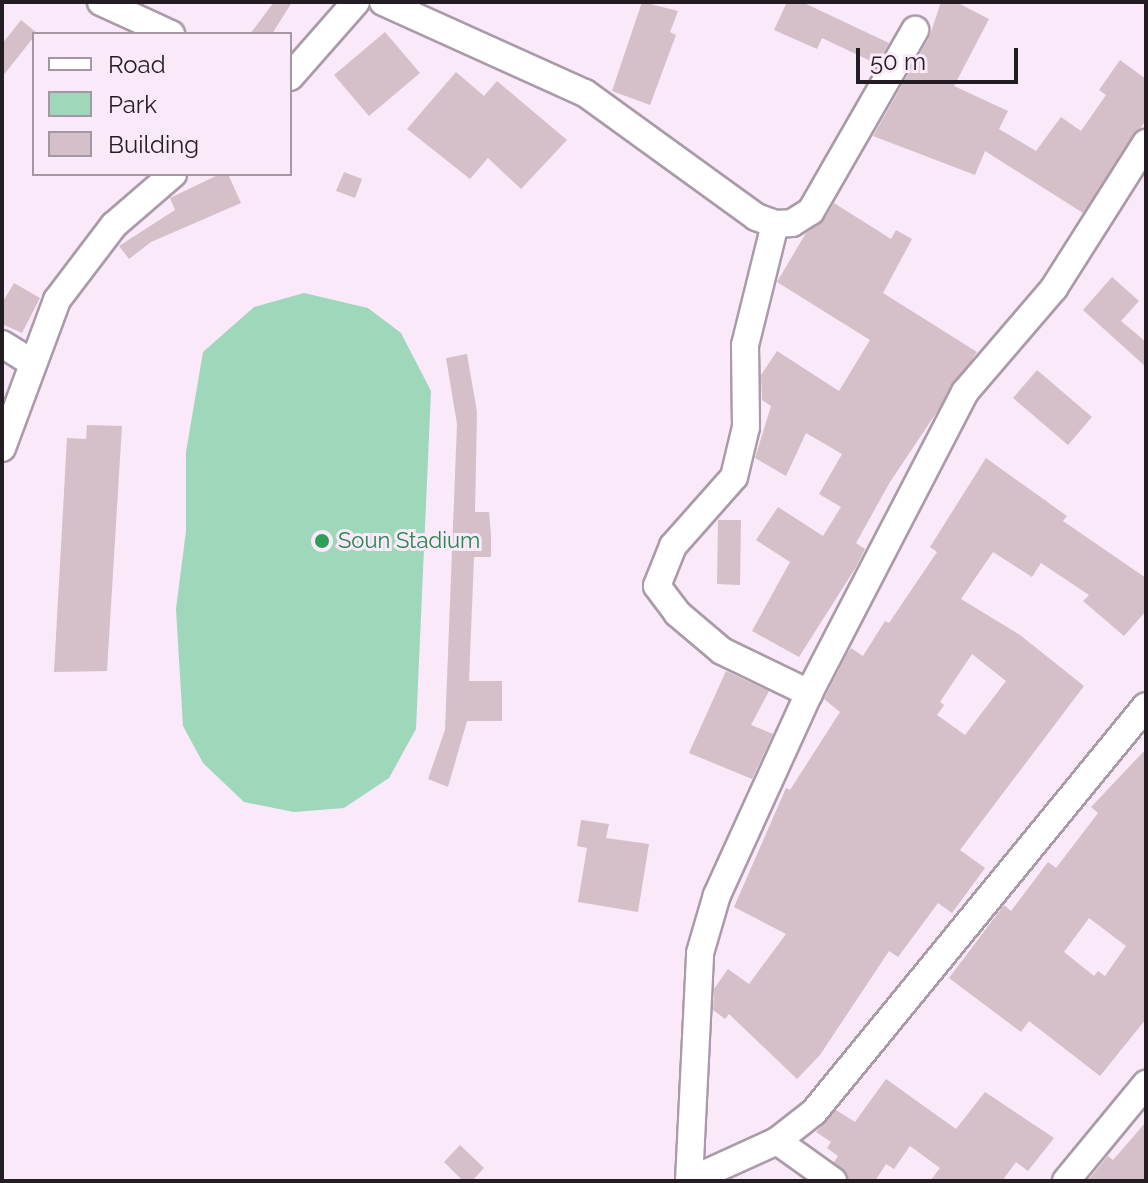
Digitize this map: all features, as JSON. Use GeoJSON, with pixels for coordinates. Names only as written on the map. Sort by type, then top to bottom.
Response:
{"type":"FeatureCollection","features":[{"type":"Feature","properties":{"kind":"street"},"geometry":{"type":"LineString","coordinates":[[101,2],[167,32]]}},
{"type":"Feature","properties":{"kind":"street"},"geometry":{"type":"LineString","coordinates":[[292,75],[356,2]]}},
{"type":"Feature","properties":{"kind":"street"},"geometry":{"type":"LineString","coordinates":[[383,2],[585,93],[756,217],[775,224],[792,223],[811,211],[915,30]]}},
{"type":"Feature","properties":{"kind":"street"},"geometry":{"type":"LineString","coordinates":[[1146,143],[1054,288],[965,392],[809,693],[717,895],[700,953],[689,1181],[777,1141],[814,1112],[1146,706]]}},
{"type":"Feature","properties":{"kind":"street"},"geometry":{"type":"LineString","coordinates":[[2,448],[57,300],[82,263],[114,225],[171,176]]}},
{"type":"Feature","properties":{"kind":"street"},"geometry":{"type":"LineString","coordinates":[[775,224],[745,345],[746,427],[734,477],[673,546],[657,586],[677,613],[722,651],[809,693]]}},
{"type":"Feature","properties":{"kind":"street"},"geometry":{"type":"LineString","coordinates":[[2,344],[32,363]]}},
{"type":"Feature","properties":{"kind":"street"},"geometry":{"type":"LineString","coordinates":[[1066,1181],[1146,1084]]}},
{"type":"Feature","properties":{"kind":"street"},"geometry":{"type":"LineString","coordinates":[[777,1141],[833,1181]]}},
{"type":"Feature","properties":{"kind":"green space"},"geometry":{"type":"Polygon","coordinates":[[[304,293],[368,308],[401,333],[431,391],[416,729],[389,778],[344,808],[294,812],[244,802],[203,763],[183,726],[176,609],[186,531],[186,452],[203,352],[254,307],[304,293]]]}},
{"type":"Feature","properties":{"kind":"building"},"geometry":{"type":"Polygon","coordinates":[[[274,2],[292,2],[273,32],[252,32],[274,2]]]}},
{"type":"Feature","properties":{"kind":"building"},"geometry":{"type":"Polygon","coordinates":[[[642,2],[678,11],[670,32],[676,35],[650,105],[612,91],[642,2]]]}},
{"type":"Feature","properties":{"kind":"building"},"geometry":{"type":"Polygon","coordinates":[[[787,2],[802,2],[889,43],[877,64],[822,38],[817,49],[774,30],[787,2]]]}},
{"type":"Feature","properties":{"kind":"building"},"geometry":{"type":"Polygon","coordinates":[[[941,2],[956,2],[989,19],[954,86],[1008,111],[999,129],[1036,151],[1061,117],[1081,131],[1106,95],[1099,90],[1120,60],[1146,79],[1146,120],[1083,213],[985,151],[975,175],[873,136],[929,38],[941,2]]]}},
{"type":"Feature","properties":{"kind":"building"},"geometry":{"type":"Polygon","coordinates":[[[21,20],[36,32],[32,32],[32,39],[2,77],[2,44],[21,20]]]}},
{"type":"Feature","properties":{"kind":"building"},"geometry":{"type":"Polygon","coordinates":[[[385,32],[420,73],[369,116],[334,75],[385,32]]]}},
{"type":"Feature","properties":{"kind":"building"},"geometry":{"type":"Polygon","coordinates":[[[456,72],[484,96],[497,81],[567,140],[521,189],[488,158],[470,179],[407,129],[456,72]]]}},
{"type":"Feature","properties":{"kind":"building"},"geometry":{"type":"Polygon","coordinates":[[[344,172],[362,179],[355,198],[336,191],[344,172]]]}},
{"type":"Feature","properties":{"kind":"building"},"geometry":{"type":"Polygon","coordinates":[[[216,176],[229,176],[241,203],[151,242],[129,259],[119,246],[175,210],[170,198],[216,176]]]}},
{"type":"Feature","properties":{"kind":"building"},"geometry":{"type":"Polygon","coordinates":[[[834,203],[891,239],[896,230],[912,239],[883,293],[977,352],[890,482],[856,543],[865,549],[856,567],[799,657],[752,631],[790,562],[756,540],[778,507],[823,536],[841,507],[819,494],[842,454],[806,433],[786,476],[755,458],[771,406],[762,400],[761,375],[777,351],[839,391],[870,340],[777,282],[806,233],[824,220],[834,203]]]}},
{"type":"Feature","properties":{"kind":"building"},"geometry":{"type":"Polygon","coordinates":[[[1112,277],[1139,301],[1121,321],[1146,342],[1146,367],[1083,310],[1112,277]]]}},
{"type":"Feature","properties":{"kind":"building"},"geometry":{"type":"Polygon","coordinates":[[[14,283],[40,298],[22,333],[2,324],[2,303],[14,283]]]}},
{"type":"Feature","properties":{"kind":"building"},"geometry":{"type":"Polygon","coordinates":[[[467,354],[477,412],[475,512],[489,512],[491,535],[491,557],[474,557],[469,681],[502,681],[502,721],[467,721],[448,787],[428,779],[445,730],[457,424],[446,358],[467,354]]]}},
{"type":"Feature","properties":{"kind":"building"},"geometry":{"type":"Polygon","coordinates":[[[1037,370],[1092,417],[1068,445],[1013,398],[1037,370]]]}},
{"type":"Feature","properties":{"kind":"building"},"geometry":{"type":"Polygon","coordinates":[[[87,425],[122,426],[107,671],[54,672],[67,438],[86,439],[87,425]]]}},
{"type":"Feature","properties":{"kind":"building"},"geometry":{"type":"Polygon","coordinates":[[[986,458],[1067,516],[1063,521],[1146,578],[1146,611],[1124,636],[1083,601],[1089,595],[1041,563],[1032,577],[993,552],[961,599],[1020,635],[1084,686],[960,850],[985,868],[952,913],[938,903],[898,957],[889,951],[820,1055],[797,1079],[729,1014],[725,1019],[713,1010],[714,989],[728,969],[749,984],[786,934],[734,907],[786,788],[790,790],[840,712],[824,699],[847,654],[851,648],[863,656],[885,621],[889,623],[937,552],[930,547],[986,458]],[[972,654],[940,702],[944,705],[937,715],[965,735],[1006,681],[972,654]]]}},
{"type":"Feature","properties":{"kind":"building"},"geometry":{"type":"Polygon","coordinates":[[[718,520],[741,520],[740,585],[717,584],[718,520]]]}},
{"type":"Feature","properties":{"kind":"building"},"geometry":{"type":"Polygon","coordinates":[[[726,671],[769,691],[751,725],[773,734],[752,779],[689,753],[726,671]]]}},
{"type":"Feature","properties":{"kind":"building"},"geometry":{"type":"Polygon","coordinates":[[[1146,749],[1146,1019],[1100,1076],[1029,1021],[1021,1032],[949,978],[1004,905],[1011,911],[1048,862],[1056,868],[1098,813],[1091,807],[1146,749]],[[1089,918],[1064,952],[1094,976],[1098,971],[1105,976],[1126,946],[1089,918]]]}},
{"type":"Feature","properties":{"kind":"building"},"geometry":{"type":"Polygon","coordinates":[[[581,820],[609,824],[606,838],[649,844],[638,912],[578,902],[587,848],[577,846],[581,820]]]}},
{"type":"Feature","properties":{"kind":"building"},"geometry":{"type":"Polygon","coordinates":[[[886,1079],[956,1129],[985,1092],[1054,1138],[1028,1171],[1016,1162],[1002,1181],[930,1181],[940,1168],[910,1146],[894,1169],[886,1164],[875,1181],[850,1181],[834,1162],[838,1156],[827,1148],[831,1142],[816,1132],[836,1110],[855,1122],[886,1079]]]}},
{"type":"Feature","properties":{"kind":"building"},"geometry":{"type":"Polygon","coordinates":[[[1146,1122],[1146,1181],[1087,1181],[1108,1156],[1113,1160],[1146,1122]]]}},
{"type":"Feature","properties":{"kind":"building"},"geometry":{"type":"Polygon","coordinates":[[[460,1145],[484,1168],[472,1181],[463,1181],[444,1162],[460,1145]]]}},
{"type":"Feature","properties":{"kind":"place","name":"Soun Stadium"},"geometry":{"type":"Point","coordinates":[322,541]}}]}
